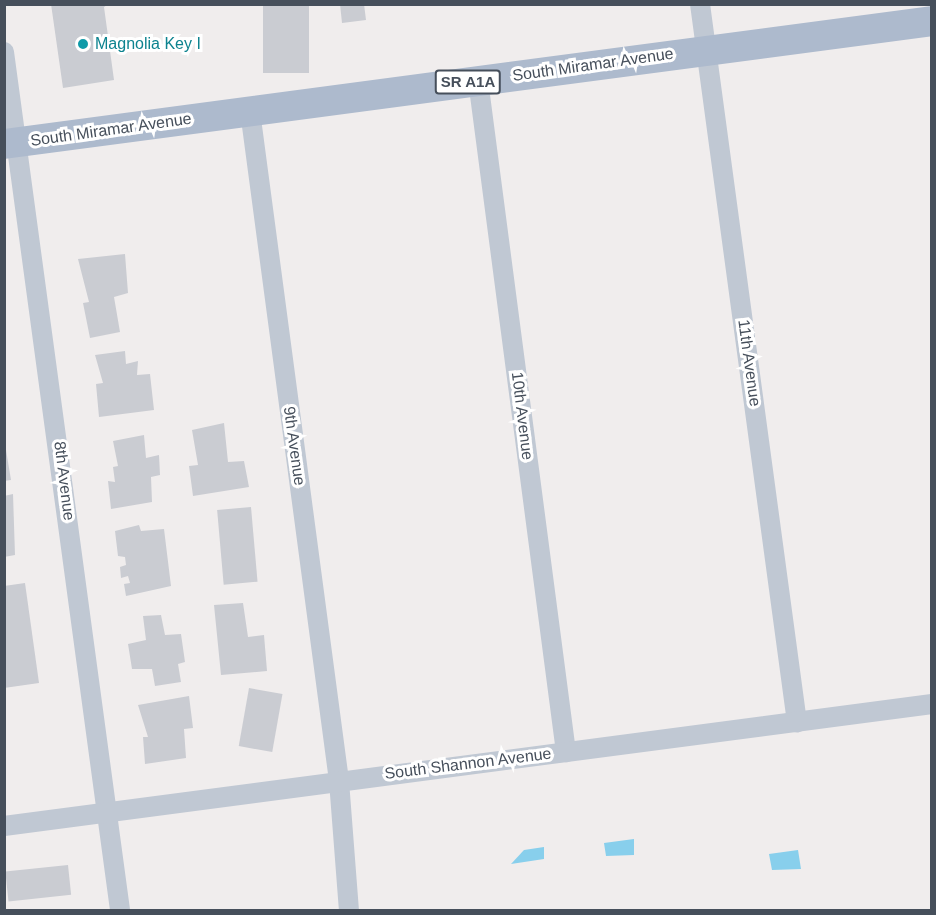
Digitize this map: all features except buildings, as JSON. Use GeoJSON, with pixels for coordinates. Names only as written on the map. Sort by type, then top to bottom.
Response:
{"type":"FeatureCollection","features":[{"type":"Feature","properties":{"kind":"main road","name":"South Miramar Avenue"},"geometry":{"type":"LineString","coordinates":[[11,143],[932,21]]}},
{"type":"Feature","properties":{"kind":"street","name":"11th Avenue"},"geometry":{"type":"LineString","coordinates":[[700,4],[797,722]]}},
{"type":"Feature","properties":{"kind":"street","name":"8th Avenue"},"geometry":{"type":"LineString","coordinates":[[4,52],[11,143],[120,910]]}},
{"type":"Feature","properties":{"kind":"street","name":"10th Avenue"},"geometry":{"type":"LineString","coordinates":[[478,80],[566,752]]}},
{"type":"Feature","properties":{"kind":"street","name":"9th Avenue"},"geometry":{"type":"LineString","coordinates":[[250,111],[339,781],[349,910]]}},
{"type":"Feature","properties":{"kind":"street","name":"South Shannon Avenue"},"geometry":{"type":"LineString","coordinates":[[4,826],[932,704]]}},
{"type":"Feature","properties":{"kind":"water"},"geometry":{"type":"Polygon","coordinates":[[[634,839],[634,855],[606,856],[604,843],[634,839]]]}},
{"type":"Feature","properties":{"kind":"water"},"geometry":{"type":"Polygon","coordinates":[[[544,847],[544,859],[511,864],[524,850],[544,847]]]}},
{"type":"Feature","properties":{"kind":"water"},"geometry":{"type":"Polygon","coordinates":[[[798,850],[801,869],[772,870],[769,854],[798,850]]]}},
{"type":"Feature","properties":{"kind":"place","name":"Magnolia Key I"},"geometry":{"type":"Point","coordinates":[83,44]}}]}
